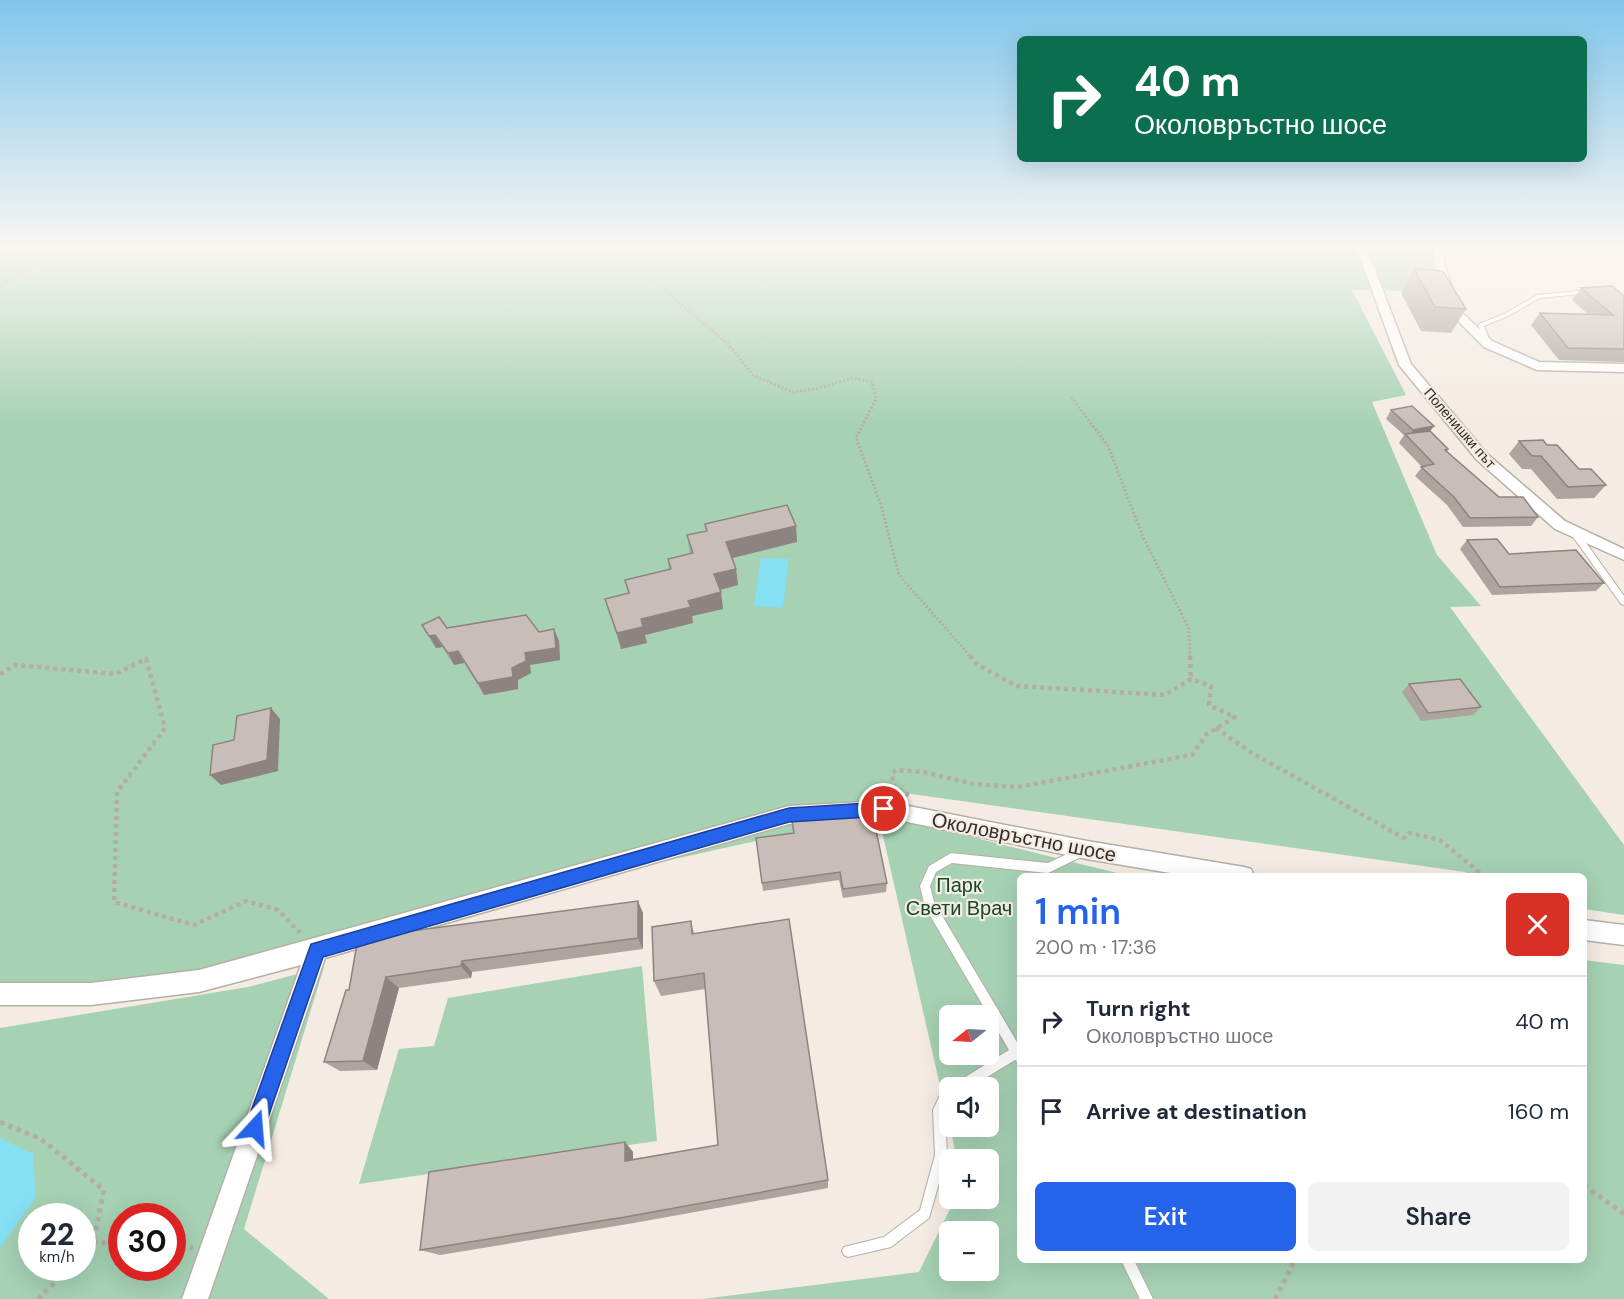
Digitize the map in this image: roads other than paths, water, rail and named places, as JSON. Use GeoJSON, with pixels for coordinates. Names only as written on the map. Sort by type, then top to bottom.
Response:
{"type":"FeatureCollection","features":[{"type":"Feature","properties":{"kind":"street","name":"Поленишки път"},"geometry":{"type":"LineString","coordinates":[[1383,307],[1405,365],[1482,457],[1560,525],[1624,555]]}},
{"type":"Feature","properties":{"kind":"street"},"geometry":{"type":"LineString","coordinates":[[1453,307],[1454,311],[1488,344],[1537,366],[1624,368]]}},
{"type":"Feature","properties":{"kind":"street","name":"Околовръстно шосе"},"geometry":{"type":"LineString","coordinates":[[0,994],[91,994],[198,981],[317,950],[789,815],[884,809],[1087,850],[1226,873]]}},
{"type":"Feature","properties":{"kind":"street"},"geometry":{"type":"LineString","coordinates":[[1587,930],[1624,935]]}},
{"type":"Feature","properties":{"kind":"street"},"geometry":{"type":"LineString","coordinates":[[195,1299],[317,950]]}},
{"type":"Feature","properties":{"kind":"lane"},"geometry":{"type":"LineString","coordinates":[[1488,344],[1481,325],[1521,307]]}},
{"type":"Feature","properties":{"kind":"lane"},"geometry":{"type":"LineString","coordinates":[[1574,532],[1624,602]]}},
{"type":"Feature","properties":{"kind":"lane"},"geometry":{"type":"LineString","coordinates":[[1017,1053],[929,904],[925,886],[932,869],[951,858],[1047,868],[1087,850]]}},
{"type":"Feature","properties":{"kind":"lane"},"geometry":{"type":"LineString","coordinates":[[978,1077],[1017,1056]]}},
{"type":"Feature","properties":{"kind":"lane"},"geometry":{"type":"LineString","coordinates":[[848,1251],[887,1243],[925,1214],[942,1155],[941,1137]]}},
{"type":"Feature","properties":{"kind":"lane"},"geometry":{"type":"LineString","coordinates":[[1129,1263],[1147,1299]]}},
{"type":"Feature","properties":{"kind":"water"},"geometry":{"type":"Polygon","coordinates":[[[761,558],[789,559],[783,608],[754,606],[761,558]]]}},
{"type":"Feature","properties":{"kind":"water"},"geometry":{"type":"Polygon","coordinates":[[[0,1138],[33,1154],[36,1197],[32,1203],[18,1203],[18,1222],[0,1248],[0,1138]]]}},
{"type":"Feature","properties":{"kind":"park label","name":"Парк Свети Врач"},"geometry":{"type":"Point","coordinates":[959,896]}}]}
